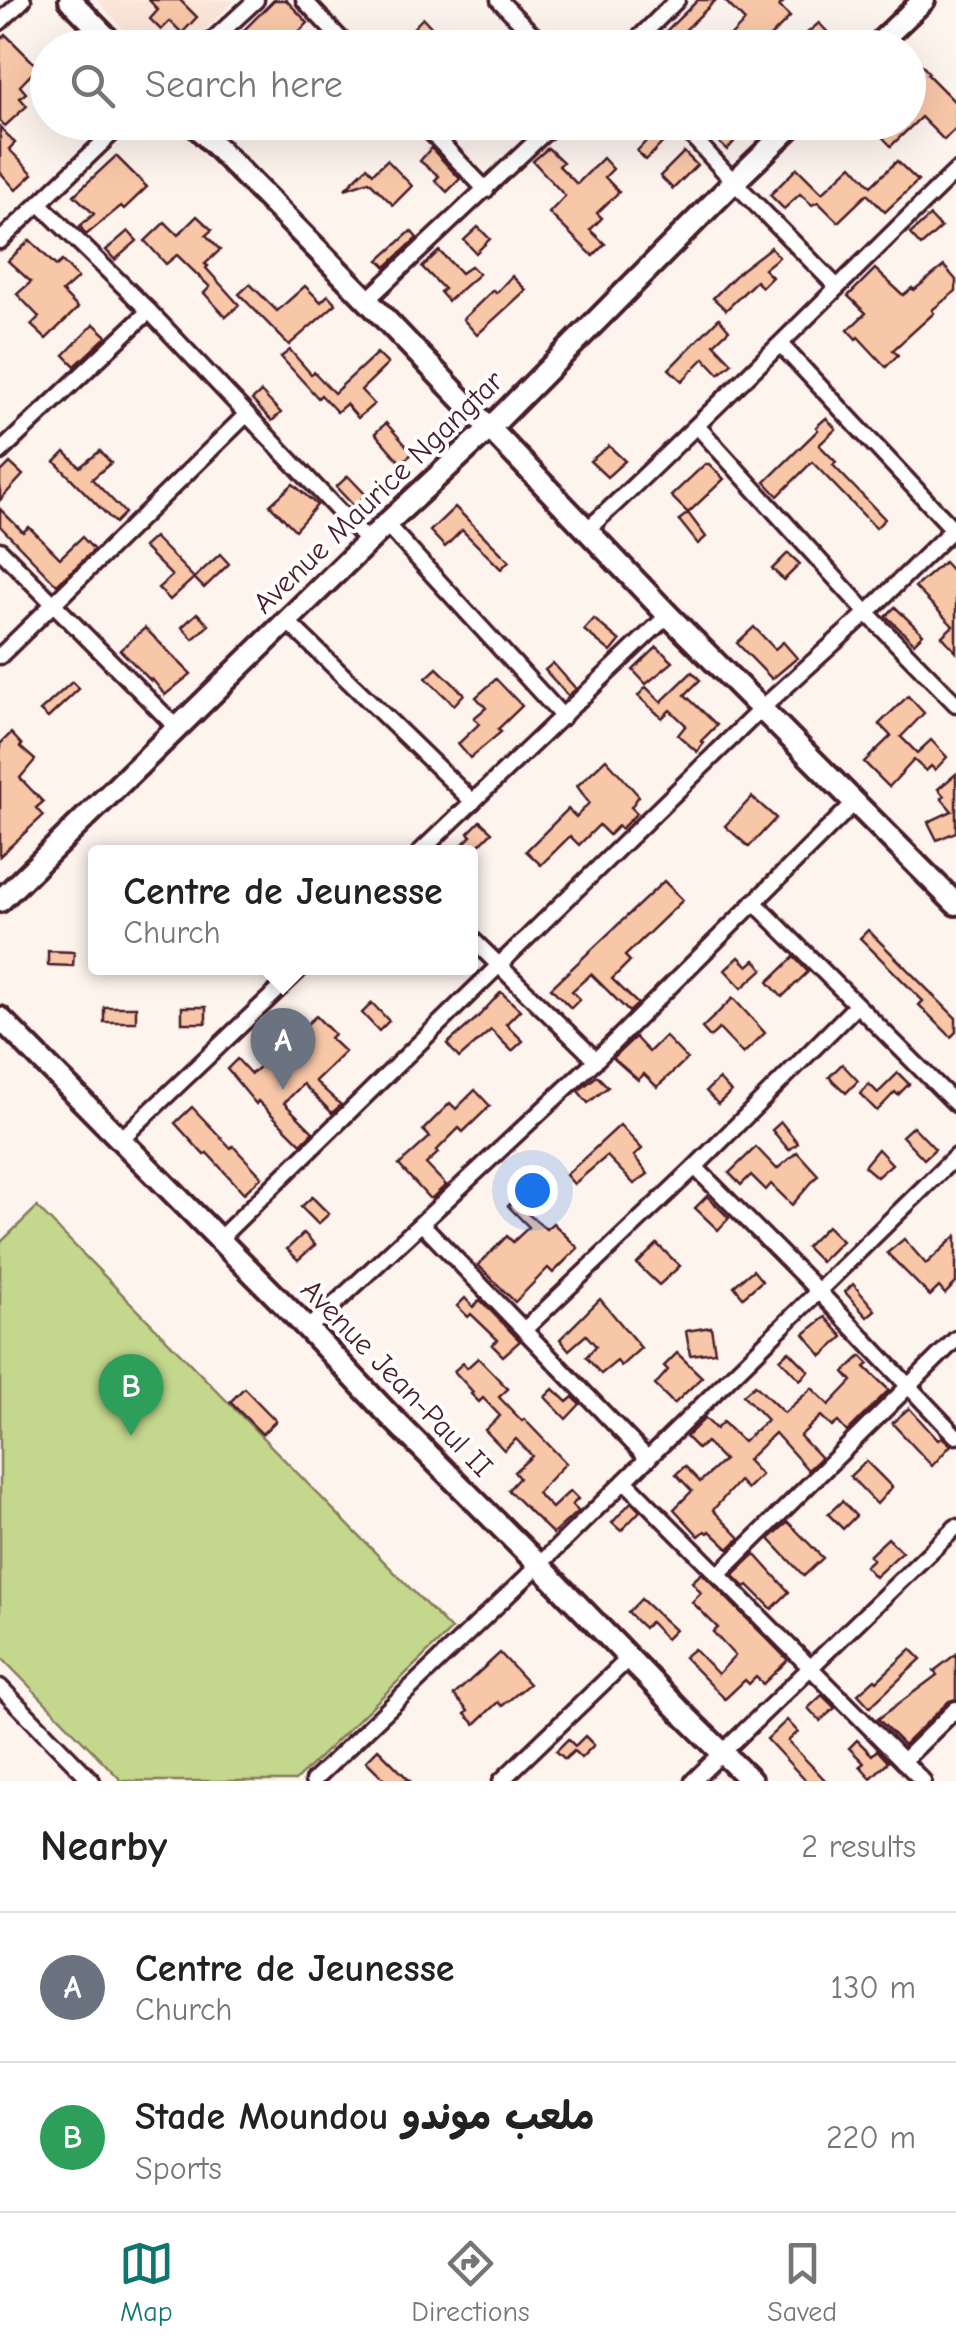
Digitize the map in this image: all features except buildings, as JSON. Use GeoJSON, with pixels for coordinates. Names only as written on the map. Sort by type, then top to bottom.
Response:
{"type":"FeatureCollection","features":[{"type":"Feature","properties":{"kind":"street"},"geometry":{"type":"LineString","coordinates":[[0,22],[23,0]]}},
{"type":"Feature","properties":{"kind":"street"},"geometry":{"type":"LineString","coordinates":[[70,0],[99,30]]}},
{"type":"Feature","properties":{"kind":"street"},"geometry":{"type":"LineString","coordinates":[[224,30],[256,0]]}},
{"type":"Feature","properties":{"kind":"street"},"geometry":{"type":"LineString","coordinates":[[304,0],[332,30]]}},
{"type":"Feature","properties":{"kind":"street"},"geometry":{"type":"LineString","coordinates":[[499,0],[528,30]]}},
{"type":"Feature","properties":{"kind":"street"},"geometry":{"type":"LineString","coordinates":[[647,30],[678,0]]}},
{"type":"Feature","properties":{"kind":"street"},"geometry":{"type":"LineString","coordinates":[[893,30],[924,0]]}},
{"type":"Feature","properties":{"kind":"street"},"geometry":{"type":"LineString","coordinates":[[0,241],[106,140]]}},
{"type":"Feature","properties":{"kind":"street"},"geometry":{"type":"LineString","coordinates":[[210,140],[668,615],[956,904]]}},
{"type":"Feature","properties":{"kind":"street"},"geometry":{"type":"LineString","coordinates":[[438,140],[486,190]]}},
{"type":"Feature","properties":{"kind":"street"},"geometry":{"type":"LineString","coordinates":[[367,300],[537,140]]}},
{"type":"Feature","properties":{"kind":"street"},"geometry":{"type":"LineString","coordinates":[[696,140],[837,286]]}},
{"type":"Feature","properties":{"kind":"street","name":"Avenue Maurice Ngangtar"},"geometry":{"type":"LineString","coordinates":[[0,901],[386,524],[490,428],[777,140]]}},
{"type":"Feature","properties":{"kind":"street"},"geometry":{"type":"LineString","coordinates":[[587,530],[698,427],[956,171]]}},
{"type":"Feature","properties":{"kind":"street"},"geometry":{"type":"LineString","coordinates":[[41,205],[149,311],[368,542]]}},
{"type":"Feature","properties":{"kind":"street"},"geometry":{"type":"LineString","coordinates":[[0,452],[149,311]]}},
{"type":"Feature","properties":{"kind":"street"},"geometry":{"type":"LineString","coordinates":[[219,1239],[954,527],[780,345]]}},
{"type":"Feature","properties":{"kind":"street"},"geometry":{"type":"LineString","coordinates":[[0,656],[246,415]]}},
{"type":"Feature","properties":{"kind":"street"},"geometry":{"type":"LineString","coordinates":[[698,427],[866,613],[956,704]]}},
{"type":"Feature","properties":{"kind":"street"},"geometry":{"type":"LineString","coordinates":[[386,524],[563,717]]}},
{"type":"Feature","properties":{"kind":"street"},"geometry":{"type":"LineString","coordinates":[[0,550],[177,728]]}},
{"type":"Feature","properties":{"kind":"street"},"geometry":{"type":"LineString","coordinates":[[427,845],[668,615]]}},
{"type":"Feature","properties":{"kind":"street"},"geometry":{"type":"LineString","coordinates":[[287,621],[473,802]]}},
{"type":"Feature","properties":{"kind":"street"},"geometry":{"type":"LineString","coordinates":[[308,1329],[596,1060],[856,801]]}},
{"type":"Feature","properties":{"kind":"street"},"geometry":{"type":"LineString","coordinates":[[754,902],[956,1104]]}},
{"type":"Feature","properties":{"kind":"street"},"geometry":{"type":"LineString","coordinates":[[478,944],[596,1060]]}},
{"type":"Feature","properties":{"kind":"street"},"geometry":{"type":"LineString","coordinates":[[120,1140],[293,975]]}},
{"type":"Feature","properties":{"kind":"street"},"geometry":{"type":"LineString","coordinates":[[524,1330],[695,1168],[856,1006]]}},
{"type":"Feature","properties":{"kind":"street","name":"Avenue Jean-Paul II"},"geometry":{"type":"LineString","coordinates":[[0,1018],[752,1781]]}},
{"type":"Feature","properties":{"kind":"street"},"geometry":{"type":"LineString","coordinates":[[313,1781],[540,1565],[956,1156]]}},
{"type":"Feature","properties":{"kind":"street"},"geometry":{"type":"LineString","coordinates":[[695,1168],[956,1436]]}},
{"type":"Feature","properties":{"kind":"street"},"geometry":{"type":"LineString","coordinates":[[422,1224],[648,1458]]}},
{"type":"Feature","properties":{"kind":"street"},"geometry":{"type":"LineString","coordinates":[[718,1575],[956,1339]]}},
{"type":"Feature","properties":{"kind":"street"},"geometry":{"type":"LineString","coordinates":[[626,1481],[923,1781]]}},
{"type":"Feature","properties":{"kind":"street"},"geometry":{"type":"LineString","coordinates":[[693,1781],[956,1527]]}},
{"type":"Feature","properties":{"kind":"street"},"geometry":{"type":"LineString","coordinates":[[501,1781],[629,1658]]}},
{"type":"Feature","properties":{"kind":"street"},"geometry":{"type":"LineString","coordinates":[[0,1686],[92,1781]]}},
{"type":"Feature","properties":{"kind":"street"},"geometry":{"type":"LineString","coordinates":[[903,1761],[956,1709]]}},
{"type":"Feature","properties":{"kind":"shaded area"},"geometry":{"type":"Polygon","coordinates":[[[97,0],[235,0],[204,30],[124,30],[97,0]]]}},
{"type":"Feature","properties":{"kind":"green space"},"geometry":{"type":"Polygon","coordinates":[[[37,1207],[451,1630],[295,1781],[122,1781],[0,1656],[0,1243],[37,1207]]]}},
{"type":"Feature","properties":{"kind":"place","name":"Centre de Jeunesse"},"geometry":{"type":"Point","coordinates":[283,1090]}},
{"type":"Feature","properties":{"kind":"place","name":"Stade Moundou ملعب موندو"},"geometry":{"type":"Point","coordinates":[131,1436]}}]}
